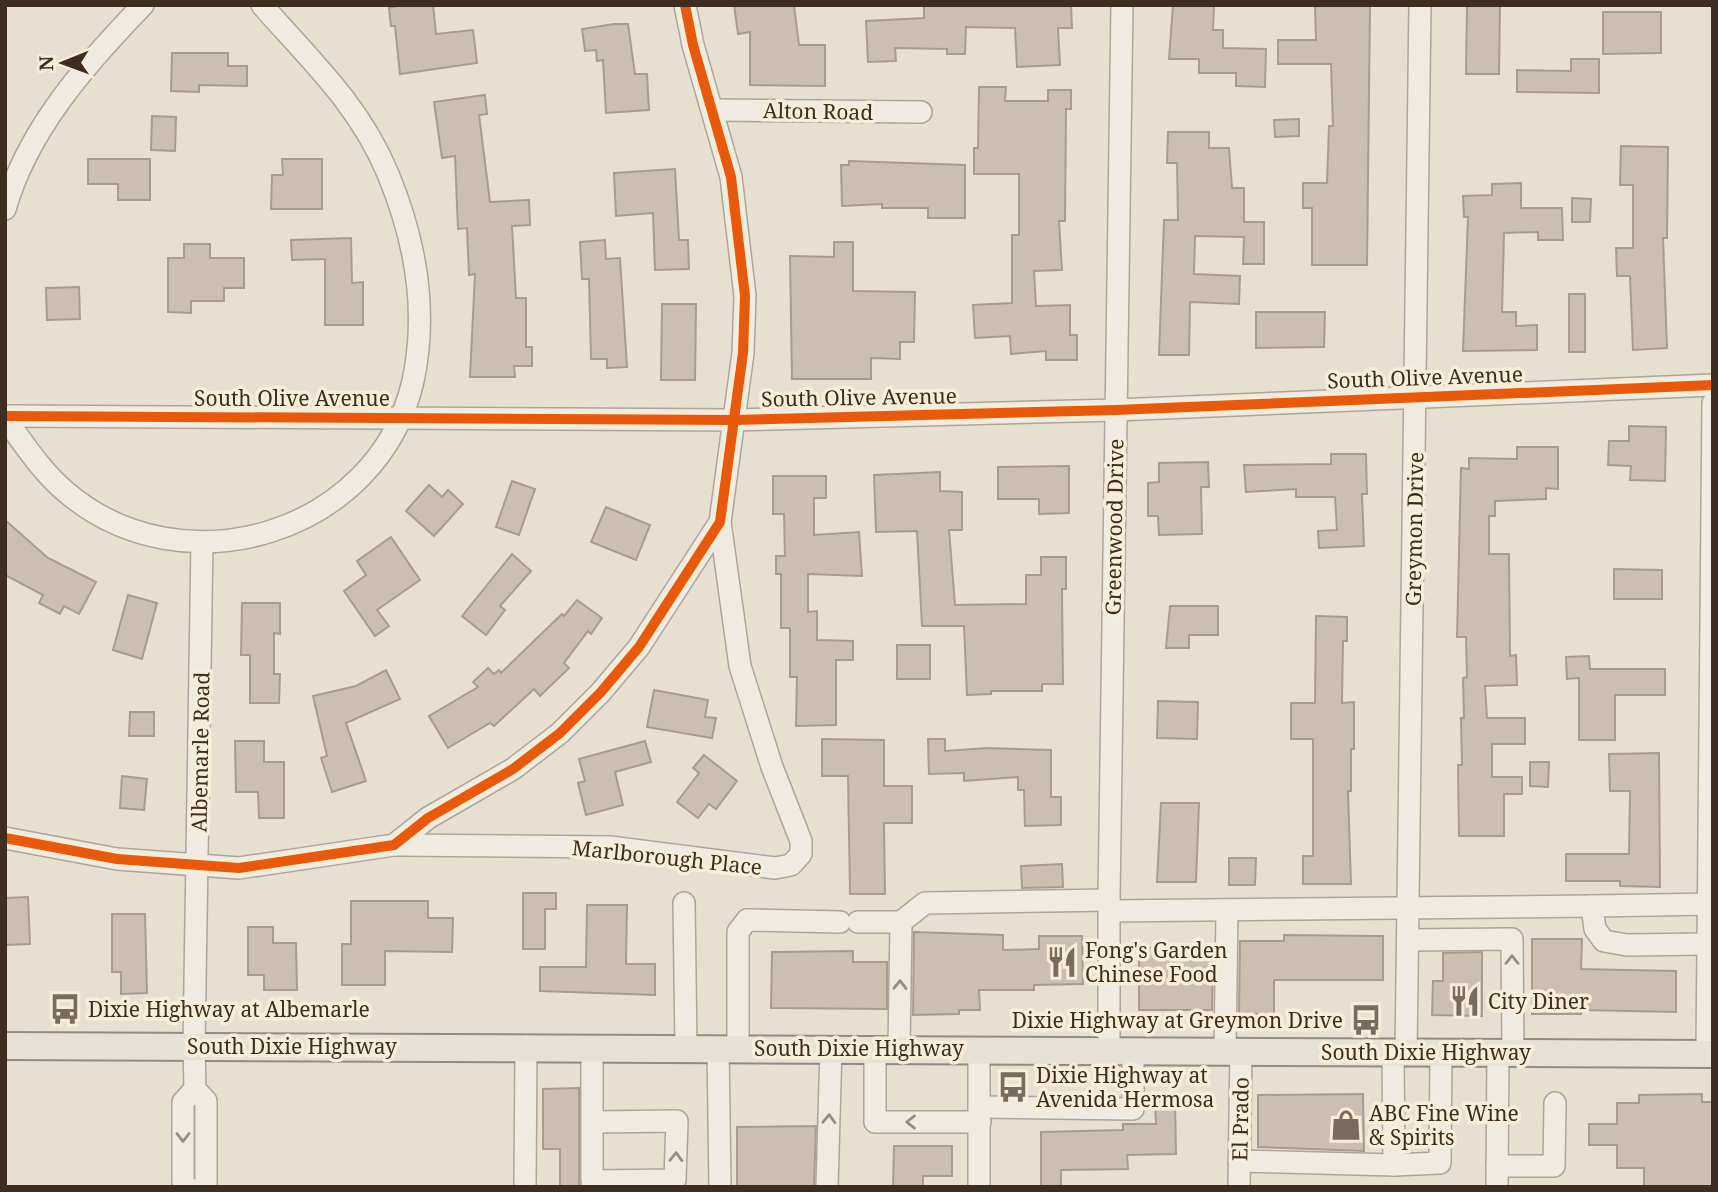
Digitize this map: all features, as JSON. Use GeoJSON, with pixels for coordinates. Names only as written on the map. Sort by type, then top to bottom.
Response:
{"type":"FeatureCollection","features":[{"type":"Feature","properties":{"kind":"main road","name":"South Dixie Highway"},"geometry":{"type":"LineString","coordinates":[[5,1046],[526,1046],[1710,1054]]}},
{"type":"Feature","properties":{"kind":"street"},"geometry":{"type":"LineString","coordinates":[[5,209],[12,186],[51,113],[69,87],[143,5]]}},
{"type":"Feature","properties":{"kind":"street"},"geometry":{"type":"LineString","coordinates":[[5,417],[43,470],[67,492],[94,512],[155,537],[202,542],[236,540],[268,533],[327,504],[375,459],[400,418],[412,383],[419,344],[416,264],[404,218],[387,172],[335,83],[262,5]]}},
{"type":"Feature","properties":{"kind":"street"},"geometry":{"type":"LineString","coordinates":[[5,838],[117,859],[239,868],[286,863],[318,854],[394,845],[428,818],[513,769],[560,733],[601,692],[639,647],[720,522],[733,420],[739,396],[745,296],[731,177],[714,110],[693,45],[685,5]]}},
{"type":"Feature","properties":{"kind":"street","name":"Greenwood Drive"},"geometry":{"type":"LineString","coordinates":[[980,1115],[1133,1109],[1121,1049],[1109,905],[1122,5]]}},
{"type":"Feature","properties":{"kind":"street","name":"Greymon Drive"},"geometry":{"type":"LineString","coordinates":[[1394,1165],[1409,908],[1420,5]]}},
{"type":"Feature","properties":{"kind":"street","name":"Alton Road"},"geometry":{"type":"LineString","coordinates":[[714,110],[921,112]]}},
{"type":"Feature","properties":{"kind":"street","name":"South Olive Avenue"},"geometry":{"type":"LineString","coordinates":[[5,417],[733,420],[1116,410],[1713,385]]}},
{"type":"Feature","properties":{"kind":"street"},"geometry":{"type":"LineString","coordinates":[[1710,1054],[1708,944],[1711,904],[1713,403]]}},
{"type":"Feature","properties":{"kind":"street","name":"Marlborough Place"},"geometry":{"type":"LineString","coordinates":[[394,845],[610,848],[775,868],[791,865],[801,854],[801,841],[772,767],[740,666],[720,522]]}},
{"type":"Feature","properties":{"kind":"street","name":"Albemarle Road"},"geometry":{"type":"LineString","coordinates":[[195,1089],[202,542]]}},
{"type":"Feature","properties":{"kind":"street"},"geometry":{"type":"LineString","coordinates":[[684,903],[686,1047]]}},
{"type":"Feature","properties":{"kind":"street"},"geometry":{"type":"LineString","coordinates":[[720,1187],[738,932],[747,920],[901,922],[925,903],[1109,905],[1227,911],[1711,904]]}},
{"type":"Feature","properties":{"kind":"street"},"geometry":{"type":"LineString","coordinates":[[1592,906],[1595,929],[1604,941],[1627,945],[1708,944]]}},
{"type":"Feature","properties":{"kind":"street","name":"El Prado"},"geometry":{"type":"LineString","coordinates":[[1227,911],[1239,1187]]}},
{"type":"Feature","properties":{"kind":"street"},"geometry":{"type":"LineString","coordinates":[[901,922],[887,1048],[875,1122],[980,1115]]}},
{"type":"Feature","properties":{"kind":"street"},"geometry":{"type":"LineString","coordinates":[[1408,940],[1512,939],[1497,1176],[1554,1166],[1555,1103]]}},
{"type":"Feature","properties":{"kind":"street"},"geometry":{"type":"LineString","coordinates":[[525,1187],[526,1046]]}},
{"type":"Feature","properties":{"kind":"street"},"geometry":{"type":"LineString","coordinates":[[592,1047],[592,1122],[592,1181],[675,1180],[677,1121],[592,1122]]}},
{"type":"Feature","properties":{"kind":"street"},"geometry":{"type":"LineString","coordinates":[[827,1187],[831,1048]]}},
{"type":"Feature","properties":{"kind":"street"},"geometry":{"type":"LineString","coordinates":[[979,1049],[979,1187]]}},
{"type":"Feature","properties":{"kind":"street"},"geometry":{"type":"LineString","coordinates":[[1239,1161],[1394,1165],[1440,1163],[1441,1052]]}},
{"type":"Feature","properties":{"kind":"street"},"geometry":{"type":"LineString","coordinates":[[187,1187],[183,1182],[183,1102],[195,1089],[206,1101],[206,1184],[202,1187]]}},
{"type":"Feature","properties":{"kind":"building"},"geometry":{"type":"Polygon","coordinates":[[[402,5],[433,5],[436,34],[473,30],[477,63],[400,74],[395,26],[391,26],[389,8],[402,5]]]}},
{"type":"Feature","properties":{"kind":"building"},"geometry":{"type":"Polygon","coordinates":[[[734,5],[794,5],[799,45],[825,45],[825,86],[750,85],[750,32],[738,34],[734,5]]]}},
{"type":"Feature","properties":{"kind":"building"},"geometry":{"type":"Polygon","coordinates":[[[924,5],[1071,5],[1072,28],[1058,28],[1060,65],[1017,67],[1015,28],[966,27],[965,54],[947,54],[947,49],[895,48],[896,61],[868,62],[866,21],[924,18],[924,5]]]}},
{"type":"Feature","properties":{"kind":"building"},"geometry":{"type":"Polygon","coordinates":[[[1173,5],[1214,5],[1213,30],[1223,30],[1223,48],[1266,49],[1265,87],[1236,86],[1236,73],[1199,73],[1199,59],[1169,59],[1173,5]]]}},
{"type":"Feature","properties":{"kind":"building"},"geometry":{"type":"Polygon","coordinates":[[[1315,5],[1370,5],[1367,265],[1312,265],[1312,208],[1303,208],[1303,183],[1327,183],[1329,126],[1333,126],[1331,64],[1278,64],[1278,40],[1316,40],[1315,5]]]}},
{"type":"Feature","properties":{"kind":"building"},"geometry":{"type":"Polygon","coordinates":[[[1467,5],[1500,5],[1499,74],[1466,74],[1467,5]]]}},
{"type":"Feature","properties":{"kind":"building"},"geometry":{"type":"Polygon","coordinates":[[[1603,12],[1661,12],[1661,53],[1603,54],[1603,12]]]}},
{"type":"Feature","properties":{"kind":"building"},"geometry":{"type":"Polygon","coordinates":[[[628,24],[635,74],[647,74],[649,110],[606,113],[603,60],[597,61],[596,50],[585,51],[582,29],[628,24]]]}},
{"type":"Feature","properties":{"kind":"building"},"geometry":{"type":"Polygon","coordinates":[[[172,53],[228,53],[228,66],[247,66],[247,86],[199,85],[199,92],[171,91],[172,53]]]}},
{"type":"Feature","properties":{"kind":"building"},"geometry":{"type":"Polygon","coordinates":[[[1571,59],[1599,59],[1599,93],[1517,92],[1517,70],[1571,71],[1571,59]]]}},
{"type":"Feature","properties":{"kind":"building"},"geometry":{"type":"Polygon","coordinates":[[[979,87],[1006,87],[1005,101],[1048,101],[1048,90],[1071,90],[1071,109],[1066,109],[1065,221],[1059,221],[1062,270],[1034,271],[1036,306],[1070,305],[1070,335],[1077,335],[1077,360],[1046,360],[1046,351],[1011,354],[1010,336],[975,338],[973,305],[1012,303],[1012,235],[1019,235],[1019,174],[974,174],[974,148],[978,148],[979,87]]]}},
{"type":"Feature","properties":{"kind":"building"},"geometry":{"type":"Polygon","coordinates":[[[485,95],[487,114],[479,115],[490,202],[529,200],[530,225],[512,226],[516,298],[526,298],[526,347],[532,347],[532,366],[514,366],[515,377],[470,377],[475,274],[469,275],[467,228],[458,229],[455,156],[442,158],[434,102],[485,95]]]}},
{"type":"Feature","properties":{"kind":"building"},"geometry":{"type":"Polygon","coordinates":[[[152,116],[176,117],[175,151],[151,150],[152,116]]]}},
{"type":"Feature","properties":{"kind":"building"},"geometry":{"type":"Polygon","coordinates":[[[1299,119],[1299,136],[1275,137],[1274,120],[1299,119]]]}},
{"type":"Feature","properties":{"kind":"building"},"geometry":{"type":"Polygon","coordinates":[[[1168,132],[1209,132],[1209,148],[1229,148],[1232,188],[1244,188],[1244,222],[1264,222],[1264,264],[1243,264],[1244,237],[1195,236],[1194,274],[1240,276],[1239,304],[1190,302],[1189,355],[1159,355],[1164,220],[1178,220],[1177,163],[1167,163],[1168,132]]]}},
{"type":"Feature","properties":{"kind":"building"},"geometry":{"type":"Polygon","coordinates":[[[1621,146],[1668,147],[1667,238],[1663,238],[1667,348],[1633,350],[1630,276],[1617,276],[1616,248],[1633,248],[1633,185],[1620,185],[1621,146]]]}},
{"type":"Feature","properties":{"kind":"building"},"geometry":{"type":"Polygon","coordinates":[[[88,159],[150,159],[150,200],[118,200],[118,184],[88,184],[88,159]]]}},
{"type":"Feature","properties":{"kind":"building"},"geometry":{"type":"Polygon","coordinates":[[[282,159],[322,159],[322,209],[271,209],[272,175],[283,175],[282,159]]]}},
{"type":"Feature","properties":{"kind":"building"},"geometry":{"type":"Polygon","coordinates":[[[849,161],[965,165],[965,218],[928,218],[928,208],[882,208],[882,204],[842,206],[841,165],[849,165],[849,161]]]}},
{"type":"Feature","properties":{"kind":"building"},"geometry":{"type":"Polygon","coordinates":[[[675,169],[679,240],[688,240],[689,269],[655,270],[653,213],[616,216],[614,173],[675,169]]]}},
{"type":"Feature","properties":{"kind":"building"},"geometry":{"type":"Polygon","coordinates":[[[1521,183],[1521,208],[1562,208],[1563,240],[1538,240],[1538,232],[1504,233],[1502,312],[1516,312],[1516,326],[1537,325],[1537,350],[1463,351],[1468,217],[1464,217],[1463,196],[1492,195],[1492,184],[1521,183]]]}},
{"type":"Feature","properties":{"kind":"building"},"geometry":{"type":"Polygon","coordinates":[[[1572,198],[1591,199],[1590,222],[1572,222],[1572,198]]]}},
{"type":"Feature","properties":{"kind":"building"},"geometry":{"type":"Polygon","coordinates":[[[351,238],[352,283],[363,282],[363,325],[325,325],[325,259],[292,260],[291,240],[351,238]]]}},
{"type":"Feature","properties":{"kind":"building"},"geometry":{"type":"Polygon","coordinates":[[[605,240],[606,259],[620,258],[627,367],[607,368],[607,359],[591,359],[589,279],[582,279],[580,242],[605,240]]]}},
{"type":"Feature","properties":{"kind":"building"},"geometry":{"type":"Polygon","coordinates":[[[834,242],[853,242],[853,291],[915,292],[914,342],[900,342],[900,359],[871,358],[871,379],[792,379],[790,256],[834,257],[834,242]]]}},
{"type":"Feature","properties":{"kind":"building"},"geometry":{"type":"Polygon","coordinates":[[[184,244],[210,244],[210,258],[244,258],[244,288],[224,288],[224,301],[191,301],[191,313],[168,312],[168,258],[184,258],[184,244]]]}},
{"type":"Feature","properties":{"kind":"building"},"geometry":{"type":"Polygon","coordinates":[[[79,287],[80,319],[47,320],[46,288],[79,287]]]}},
{"type":"Feature","properties":{"kind":"building"},"geometry":{"type":"Polygon","coordinates":[[[1569,294],[1585,294],[1585,352],[1569,352],[1569,294]]]}},
{"type":"Feature","properties":{"kind":"building"},"geometry":{"type":"Polygon","coordinates":[[[662,304],[696,304],[695,380],[661,380],[662,304]]]}},
{"type":"Feature","properties":{"kind":"building"},"geometry":{"type":"Polygon","coordinates":[[[1256,312],[1325,312],[1324,347],[1256,348],[1256,312]]]}},
{"type":"Feature","properties":{"kind":"building"},"geometry":{"type":"Polygon","coordinates":[[[1629,426],[1666,427],[1665,481],[1630,480],[1631,466],[1608,465],[1609,441],[1629,441],[1629,426]]]}},
{"type":"Feature","properties":{"kind":"building"},"geometry":{"type":"Polygon","coordinates":[[[1517,447],[1558,447],[1558,489],[1546,488],[1546,499],[1495,501],[1495,516],[1489,516],[1489,554],[1509,554],[1510,656],[1516,655],[1517,685],[1485,686],[1487,718],[1525,718],[1525,744],[1492,744],[1492,777],[1522,777],[1522,794],[1504,794],[1504,836],[1459,836],[1458,765],[1462,765],[1463,678],[1467,677],[1466,637],[1457,637],[1461,468],[1469,469],[1469,458],[1517,459],[1517,447]]]}},
{"type":"Feature","properties":{"kind":"building"},"geometry":{"type":"Polygon","coordinates":[[[1331,454],[1366,454],[1367,494],[1362,494],[1364,546],[1319,548],[1318,531],[1337,530],[1335,497],[1296,497],[1296,489],[1246,492],[1244,465],[1331,464],[1331,454]]]}},
{"type":"Feature","properties":{"kind":"building"},"geometry":{"type":"Polygon","coordinates":[[[1208,462],[1209,487],[1201,487],[1202,534],[1159,535],[1158,516],[1148,516],[1148,483],[1159,482],[1159,463],[1208,462]]]}},
{"type":"Feature","properties":{"kind":"building"},"geometry":{"type":"Polygon","coordinates":[[[1069,466],[1069,513],[1039,514],[1039,499],[998,499],[998,467],[1069,466]]]}},
{"type":"Feature","properties":{"kind":"building"},"geometry":{"type":"Polygon","coordinates":[[[940,472],[940,491],[962,492],[962,530],[949,530],[955,605],[1026,604],[1026,575],[1041,575],[1041,557],[1066,557],[1066,589],[1062,589],[1063,684],[1042,684],[1042,691],[991,691],[991,694],[967,695],[964,626],[922,626],[917,531],[876,532],[874,475],[940,472]]]}},
{"type":"Feature","properties":{"kind":"building"},"geometry":{"type":"Polygon","coordinates":[[[773,476],[826,476],[826,498],[814,498],[814,535],[859,532],[862,576],[808,574],[808,612],[817,611],[817,640],[853,641],[853,660],[836,660],[836,725],[796,726],[797,677],[790,677],[790,628],[781,628],[781,574],[776,574],[776,556],[785,556],[784,514],[773,514],[773,476]]]}},
{"type":"Feature","properties":{"kind":"building"},"geometry":{"type":"Polygon","coordinates":[[[512,481],[535,489],[519,535],[496,527],[512,481]]]}},
{"type":"Feature","properties":{"kind":"building"},"geometry":{"type":"Polygon","coordinates":[[[429,485],[442,497],[448,490],[463,504],[434,536],[406,511],[429,485]]]}},
{"type":"Feature","properties":{"kind":"building"},"geometry":{"type":"Polygon","coordinates":[[[606,507],[650,525],[636,560],[591,542],[606,507]]]}},
{"type":"Feature","properties":{"kind":"building"},"geometry":{"type":"Polygon","coordinates":[[[5,520],[48,558],[96,582],[79,614],[64,606],[60,614],[39,603],[43,595],[5,575],[5,520]]]}},
{"type":"Feature","properties":{"kind":"building"},"geometry":{"type":"Polygon","coordinates":[[[391,537],[420,580],[377,610],[389,626],[375,636],[344,591],[366,575],[357,561],[391,537]]]}},
{"type":"Feature","properties":{"kind":"building"},"geometry":{"type":"Polygon","coordinates":[[[512,554],[531,571],[500,606],[505,610],[486,635],[462,616],[512,554]]]}},
{"type":"Feature","properties":{"kind":"building"},"geometry":{"type":"Polygon","coordinates":[[[1614,569],[1662,570],[1662,599],[1614,599],[1614,569]]]}},
{"type":"Feature","properties":{"kind":"building"},"geometry":{"type":"Polygon","coordinates":[[[128,595],[157,603],[142,659],[113,650],[128,595]]]}},
{"type":"Feature","properties":{"kind":"building"},"geometry":{"type":"Polygon","coordinates":[[[577,600],[602,618],[591,634],[588,631],[564,663],[569,668],[540,696],[534,689],[494,726],[490,723],[448,748],[429,716],[478,687],[473,682],[488,668],[494,674],[499,670],[501,673],[562,614],[564,616],[577,600]]]}},
{"type":"Feature","properties":{"kind":"building"},"geometry":{"type":"Polygon","coordinates":[[[242,603],[280,603],[280,634],[274,633],[274,674],[280,674],[279,703],[250,703],[250,655],[241,655],[242,603]]]}},
{"type":"Feature","properties":{"kind":"building"},"geometry":{"type":"Polygon","coordinates":[[[1170,606],[1218,606],[1218,635],[1189,635],[1189,648],[1166,648],[1170,606]]]}},
{"type":"Feature","properties":{"kind":"building"},"geometry":{"type":"Polygon","coordinates":[[[1316,616],[1347,617],[1347,641],[1343,641],[1342,703],[1354,702],[1354,749],[1351,749],[1351,791],[1348,791],[1351,884],[1303,884],[1303,856],[1313,856],[1313,739],[1291,739],[1291,703],[1315,703],[1316,616]]]}},
{"type":"Feature","properties":{"kind":"building"},"geometry":{"type":"Polygon","coordinates":[[[897,645],[930,645],[930,679],[897,679],[897,645]]]}},
{"type":"Feature","properties":{"kind":"building"},"geometry":{"type":"Polygon","coordinates":[[[1589,656],[1590,669],[1665,669],[1665,695],[1615,695],[1615,740],[1579,740],[1579,678],[1567,679],[1566,657],[1589,656]]]}},
{"type":"Feature","properties":{"kind":"building"},"geometry":{"type":"Polygon","coordinates":[[[386,670],[400,699],[346,723],[366,781],[332,792],[321,758],[327,756],[313,696],[356,686],[386,670]]]}},
{"type":"Feature","properties":{"kind":"building"},"geometry":{"type":"Polygon","coordinates":[[[654,690],[708,700],[705,717],[716,718],[712,738],[647,727],[654,690]]]}},
{"type":"Feature","properties":{"kind":"building"},"geometry":{"type":"Polygon","coordinates":[[[1158,701],[1198,702],[1197,739],[1157,738],[1158,701]]]}},
{"type":"Feature","properties":{"kind":"building"},"geometry":{"type":"Polygon","coordinates":[[[130,712],[154,712],[154,736],[129,736],[130,712]]]}},
{"type":"Feature","properties":{"kind":"building"},"geometry":{"type":"Polygon","coordinates":[[[822,739],[884,740],[884,786],[912,786],[912,823],[884,823],[885,894],[850,894],[848,776],[822,776],[822,739]]]}},
{"type":"Feature","properties":{"kind":"building"},"geometry":{"type":"Polygon","coordinates":[[[928,739],[945,739],[945,751],[987,748],[1051,750],[1051,797],[1061,797],[1061,825],[1025,826],[1024,790],[1018,790],[1018,777],[964,781],[964,773],[929,774],[928,739]]]}},
{"type":"Feature","properties":{"kind":"building"},"geometry":{"type":"Polygon","coordinates":[[[235,741],[264,741],[264,762],[284,762],[284,818],[259,818],[258,792],[236,792],[235,741]]]}},
{"type":"Feature","properties":{"kind":"building"},"geometry":{"type":"Polygon","coordinates":[[[645,741],[651,762],[615,772],[623,805],[586,815],[578,783],[585,781],[579,759],[645,741]]]}},
{"type":"Feature","properties":{"kind":"building"},"geometry":{"type":"Polygon","coordinates":[[[1659,753],[1660,887],[1620,886],[1620,881],[1566,881],[1566,854],[1629,854],[1630,791],[1610,791],[1609,754],[1659,753]]]}},
{"type":"Feature","properties":{"kind":"building"},"geometry":{"type":"Polygon","coordinates":[[[704,755],[737,781],[716,809],[709,804],[698,818],[677,802],[699,773],[693,768],[704,755]]]}},
{"type":"Feature","properties":{"kind":"building"},"geometry":{"type":"Polygon","coordinates":[[[1530,762],[1549,762],[1548,787],[1530,786],[1530,762]]]}},
{"type":"Feature","properties":{"kind":"building"},"geometry":{"type":"Polygon","coordinates":[[[122,776],[147,779],[144,810],[120,808],[122,776]]]}},
{"type":"Feature","properties":{"kind":"building"},"geometry":{"type":"Polygon","coordinates":[[[1161,803],[1199,803],[1196,882],[1157,882],[1161,803]]]}},
{"type":"Feature","properties":{"kind":"building"},"geometry":{"type":"Polygon","coordinates":[[[1229,858],[1256,858],[1255,885],[1229,885],[1229,858]]]}},
{"type":"Feature","properties":{"kind":"building"},"geometry":{"type":"Polygon","coordinates":[[[1062,864],[1063,887],[1022,888],[1021,866],[1062,864]]]}},
{"type":"Feature","properties":{"kind":"building"},"geometry":{"type":"Polygon","coordinates":[[[523,893],[556,893],[556,909],[545,909],[545,949],[523,949],[523,893]]]}},
{"type":"Feature","properties":{"kind":"building"},"geometry":{"type":"Polygon","coordinates":[[[28,897],[30,944],[5,945],[5,898],[28,897]]]}},
{"type":"Feature","properties":{"kind":"building"},"geometry":{"type":"Polygon","coordinates":[[[351,901],[428,901],[428,918],[453,918],[452,952],[385,951],[385,985],[342,985],[342,944],[351,944],[351,901]]]}},
{"type":"Feature","properties":{"kind":"building"},"geometry":{"type":"Polygon","coordinates":[[[587,905],[627,905],[626,964],[655,964],[655,995],[540,991],[540,967],[586,967],[587,905]]]}},
{"type":"Feature","properties":{"kind":"building"},"geometry":{"type":"Polygon","coordinates":[[[112,914],[145,914],[147,993],[121,994],[121,972],[112,972],[112,914]]]}},
{"type":"Feature","properties":{"kind":"building"},"geometry":{"type":"Polygon","coordinates":[[[248,927],[273,927],[273,943],[296,943],[297,990],[264,990],[264,975],[248,975],[248,927]]]}},
{"type":"Feature","properties":{"kind":"building"},"geometry":{"type":"Polygon","coordinates":[[[914,932],[1003,935],[1003,950],[1039,949],[1039,936],[1082,936],[1083,984],[1034,985],[1034,990],[979,990],[980,1010],[959,1010],[959,1014],[913,1015],[914,932]]]}},
{"type":"Feature","properties":{"kind":"building"},"geometry":{"type":"Polygon","coordinates":[[[1284,935],[1383,936],[1383,980],[1274,980],[1274,1014],[1239,1014],[1240,941],[1284,941],[1284,935]]]}},
{"type":"Feature","properties":{"kind":"building"},"geometry":{"type":"Polygon","coordinates":[[[1532,939],[1582,939],[1581,969],[1676,971],[1676,1012],[1581,1010],[1581,1014],[1532,1014],[1532,939]]]}},
{"type":"Feature","properties":{"kind":"building"},"geometry":{"type":"Polygon","coordinates":[[[1213,947],[1212,1010],[1139,1010],[1139,948],[1213,947]]]}},
{"type":"Feature","properties":{"kind":"building"},"geometry":{"type":"Polygon","coordinates":[[[853,951],[853,962],[887,962],[887,1009],[771,1008],[772,952],[853,951]]]}},
{"type":"Feature","properties":{"kind":"building"},"geometry":{"type":"Polygon","coordinates":[[[1482,952],[1482,1016],[1432,1015],[1433,981],[1443,981],[1443,953],[1482,952]]]}},
{"type":"Feature","properties":{"kind":"building"},"geometry":{"type":"Polygon","coordinates":[[[579,1088],[579,1187],[560,1187],[560,1149],[543,1149],[543,1089],[579,1088]]]}},
{"type":"Feature","properties":{"kind":"building"},"geometry":{"type":"Polygon","coordinates":[[[1363,1094],[1364,1151],[1258,1147],[1258,1095],[1363,1094]]]}},
{"type":"Feature","properties":{"kind":"building"},"geometry":{"type":"Polygon","coordinates":[[[1702,1094],[1702,1102],[1713,1102],[1713,1187],[1644,1187],[1644,1168],[1617,1168],[1617,1145],[1589,1145],[1589,1124],[1617,1124],[1617,1103],[1639,1103],[1639,1095],[1702,1094]]]}},
{"type":"Feature","properties":{"kind":"building"},"geometry":{"type":"Polygon","coordinates":[[[1155,1102],[1175,1102],[1176,1154],[1127,1155],[1128,1169],[1061,1170],[1061,1187],[1041,1187],[1041,1132],[1123,1130],[1123,1124],[1156,1124],[1155,1102]]]}},
{"type":"Feature","properties":{"kind":"building"},"geometry":{"type":"Polygon","coordinates":[[[816,1126],[814,1186],[737,1186],[737,1127],[816,1126]]]}},
{"type":"Feature","properties":{"kind":"building"},"geometry":{"type":"Polygon","coordinates":[[[894,1146],[952,1146],[952,1176],[923,1176],[923,1187],[893,1187],[894,1146]]]}},
{"type":"Feature","properties":{"kind":"cycle path"},"geometry":{"type":"LineString","coordinates":[[5,838],[117,859],[239,868],[394,845],[428,818],[513,769],[560,733],[601,692],[639,647],[720,522],[743,353],[745,296],[731,177],[693,45],[685,5]]}},
{"type":"Feature","properties":{"kind":"cycle path"},"geometry":{"type":"LineString","coordinates":[[5,416],[733,420],[1116,410],[1713,385]]}},
{"type":"Feature","properties":{"kind":"place","name":"Fong's Garden Chinese Food"},"geometry":{"type":"Point","coordinates":[1062,962]}},
{"type":"Feature","properties":{"kind":"place","name":"City Diner"},"geometry":{"type":"Point","coordinates":[1465,1001]}},
{"type":"Feature","properties":{"kind":"place","name":"Dixie Highway at Albemarle"},"geometry":{"type":"Point","coordinates":[65,1009]}},
{"type":"Feature","properties":{"kind":"place","name":"Dixie Highway at Greymon Drive"},"geometry":{"type":"Point","coordinates":[1366,1020]}},
{"type":"Feature","properties":{"kind":"place","name":"Dixie Highway at Avenida Hermosa"},"geometry":{"type":"Point","coordinates":[1013,1087]}},
{"type":"Feature","properties":{"kind":"place","name":"ABC Fine Wine & Spirits"},"geometry":{"type":"Point","coordinates":[1346,1125]}}]}
